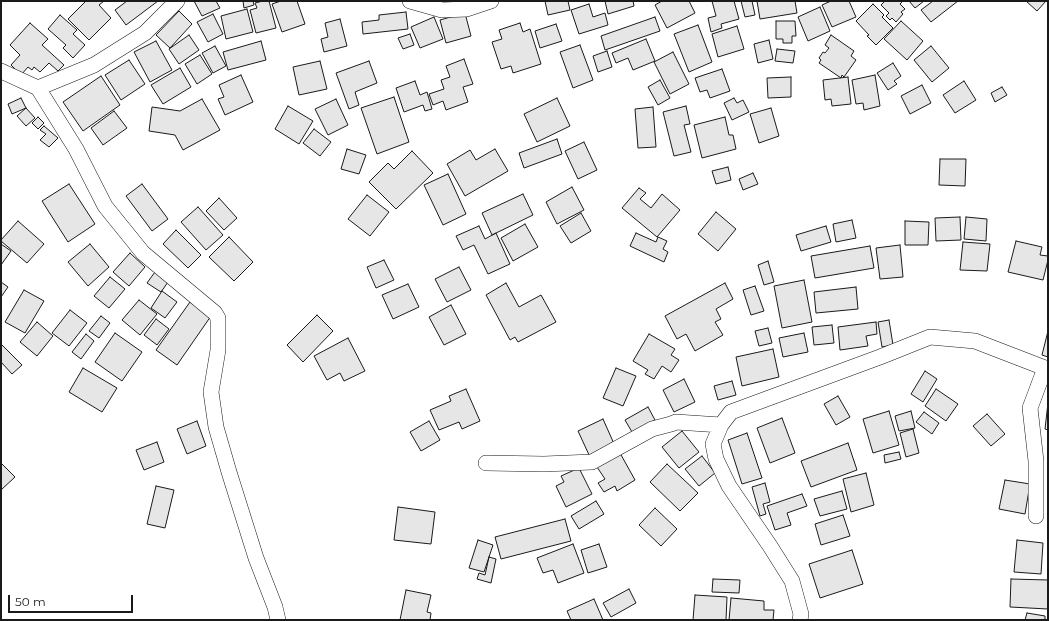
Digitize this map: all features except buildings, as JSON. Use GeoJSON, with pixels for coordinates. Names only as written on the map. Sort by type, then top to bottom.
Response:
{"type":"FeatureCollection","features":[{"type":"Feature","properties":{"kind":"street"},"geometry":{"type":"LineString","coordinates":[[38,88],[94,65],[145,33],[178,1]]}},
{"type":"Feature","properties":{"kind":"street"},"geometry":{"type":"LineString","coordinates":[[410,1],[442,10],[467,9],[491,1]]}},
{"type":"Feature","properties":{"kind":"street"},"geometry":{"type":"LineString","coordinates":[[1,71],[38,88],[76,149],[106,206],[143,253],[211,309],[218,318],[218,350],[211,392],[216,428],[256,558],[275,607],[278,620]]}},
{"type":"Feature","properties":{"kind":"street"},"geometry":{"type":"LineString","coordinates":[[800,620],[800,614],[792,581],[729,486],[716,459],[713,444],[721,425],[731,412],[930,337],[975,341],[1046,368],[1030,408],[1036,461],[1036,516]]}},
{"type":"Feature","properties":{"kind":"street"},"geometry":{"type":"LineString","coordinates":[[486,463],[544,464],[592,462],[652,429],[676,422],[721,425]]}}]}
